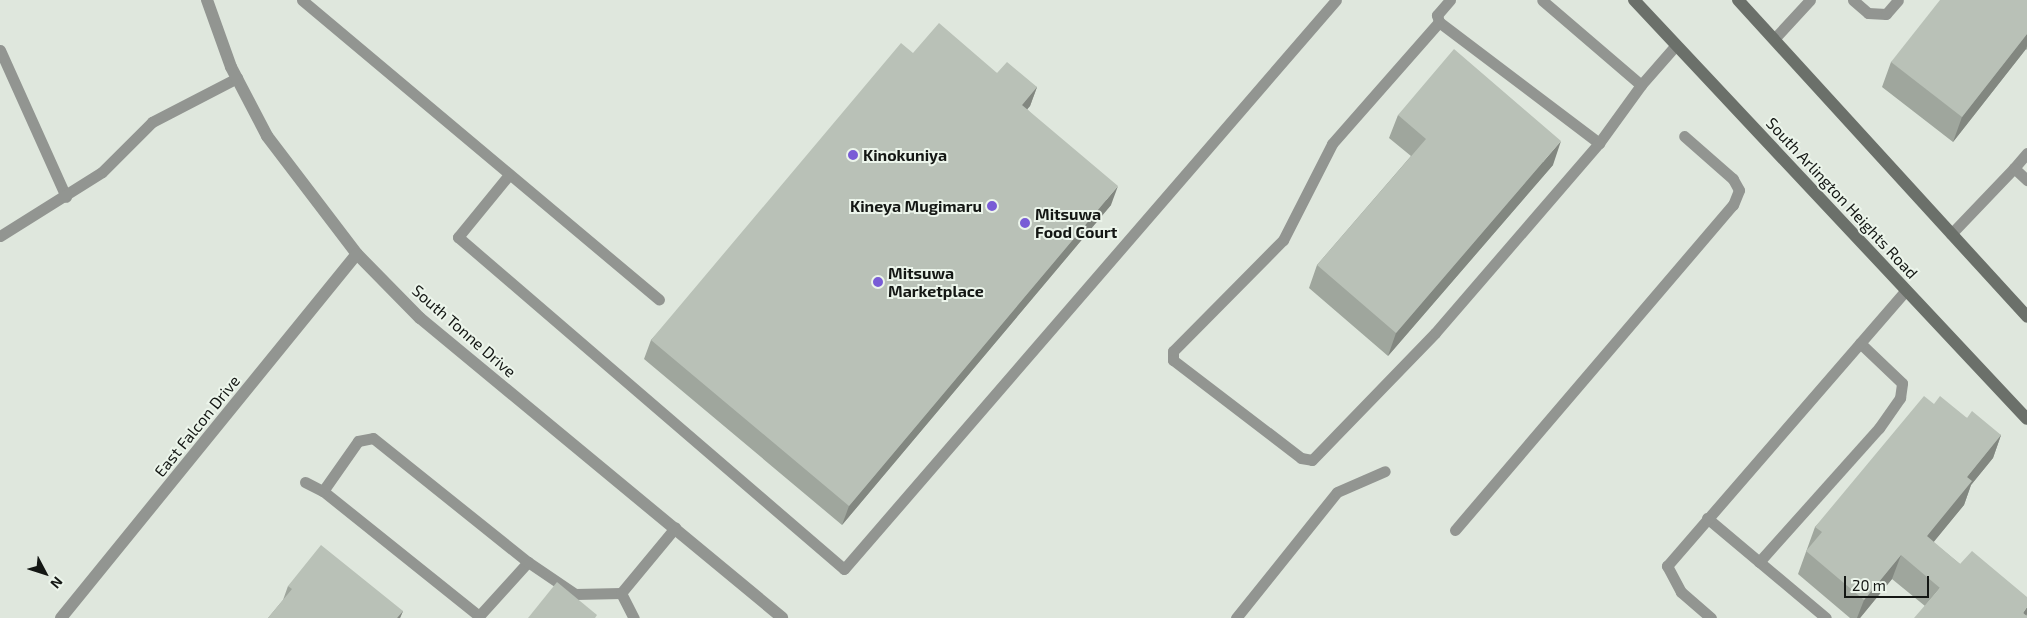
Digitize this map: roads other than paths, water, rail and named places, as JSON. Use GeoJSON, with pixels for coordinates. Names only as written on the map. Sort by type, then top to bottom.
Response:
{"type":"FeatureCollection","features":[{"type":"Feature","properties":{"kind":"main road","name":"South Arlington Heights Road"},"geometry":{"type":"LineString","coordinates":[[1634,0],[2027,419]]}},
{"type":"Feature","properties":{"kind":"main road"},"geometry":{"type":"LineString","coordinates":[[1738,0],[2027,316]]}},
{"type":"Feature","properties":{"kind":"street","name":"South Tonne Drive"},"geometry":{"type":"LineString","coordinates":[[207,0],[236,78],[267,136],[357,254],[420,318],[782,618]]}},
{"type":"Feature","properties":{"kind":"street","name":"East Falcon Drive"},"geometry":{"type":"LineString","coordinates":[[61,618],[357,254]]}},
{"type":"Feature","properties":{"kind":"lane"},"geometry":{"type":"LineString","coordinates":[[302,0],[508,176],[659,300]]}},
{"type":"Feature","properties":{"kind":"lane"},"geometry":{"type":"LineString","coordinates":[[508,176],[458,237],[844,569],[1336,0]]}},
{"type":"Feature","properties":{"kind":"lane"},"geometry":{"type":"LineString","coordinates":[[1450,0],[1437,16],[1439,22],[1599,143]]}},
{"type":"Feature","properties":{"kind":"lane"},"geometry":{"type":"LineString","coordinates":[[1542,0],[1642,85]]}},
{"type":"Feature","properties":{"kind":"lane"},"geometry":{"type":"LineString","coordinates":[[1774,39],[1810,0]]}},
{"type":"Feature","properties":{"kind":"lane"},"geometry":{"type":"LineString","coordinates":[[1853,0],[1868,13],[1886,14],[1898,0]]}},
{"type":"Feature","properties":{"kind":"lane"},"geometry":{"type":"LineString","coordinates":[[1439,22],[1332,144],[1283,240],[1173,351],[1173,360],[1301,458],[1312,460],[1436,332],[1599,143],[1642,85],[1676,45]]}},
{"type":"Feature","properties":{"kind":"lane"},"geometry":{"type":"LineString","coordinates":[[0,50],[66,197]]}},
{"type":"Feature","properties":{"kind":"lane"},"geometry":{"type":"LineString","coordinates":[[0,236],[66,197],[102,172],[152,122],[236,78]]}},
{"type":"Feature","properties":{"kind":"lane"},"geometry":{"type":"LineString","coordinates":[[1455,530],[1733,205],[1740,190],[1734,179],[1684,136]]}},
{"type":"Feature","properties":{"kind":"lane"},"geometry":{"type":"LineString","coordinates":[[1951,234],[2027,153]]}},
{"type":"Feature","properties":{"kind":"lane"},"geometry":{"type":"LineString","coordinates":[[2014,168],[2027,180]]}},
{"type":"Feature","properties":{"kind":"lane"},"geometry":{"type":"LineString","coordinates":[[1710,618],[1681,592],[1667,566],[1906,290]]}},
{"type":"Feature","properties":{"kind":"lane"},"geometry":{"type":"LineString","coordinates":[[1759,562],[1879,428],[1900,398],[1902,383],[1860,343]]}},
{"type":"Feature","properties":{"kind":"lane"},"geometry":{"type":"LineString","coordinates":[[323,491],[358,441],[373,438],[528,562],[575,594],[621,593],[674,528]]}},
{"type":"Feature","properties":{"kind":"lane"},"geometry":{"type":"LineString","coordinates":[[1236,618],[1337,492],[1385,472]]}},
{"type":"Feature","properties":{"kind":"lane"},"geometry":{"type":"LineString","coordinates":[[305,482],[323,491],[479,616],[528,562]]}},
{"type":"Feature","properties":{"kind":"lane"},"geometry":{"type":"LineString","coordinates":[[1707,518],[1826,618]]}},
{"type":"Feature","properties":{"kind":"lane"},"geometry":{"type":"LineString","coordinates":[[621,593],[634,618]]}},
{"type":"Feature","properties":{"kind":"place","name":"Kinokuniya"},"geometry":{"type":"Point","coordinates":[853,155]}},
{"type":"Feature","properties":{"kind":"place","name":"Kineya Mugimaru"},"geometry":{"type":"Point","coordinates":[992,206]}},
{"type":"Feature","properties":{"kind":"place","name":"Mitsuwa Food Court"},"geometry":{"type":"Point","coordinates":[1025,223]}},
{"type":"Feature","properties":{"kind":"place","name":"Mitsuwa Marketplace"},"geometry":{"type":"Point","coordinates":[878,282]}}]}
